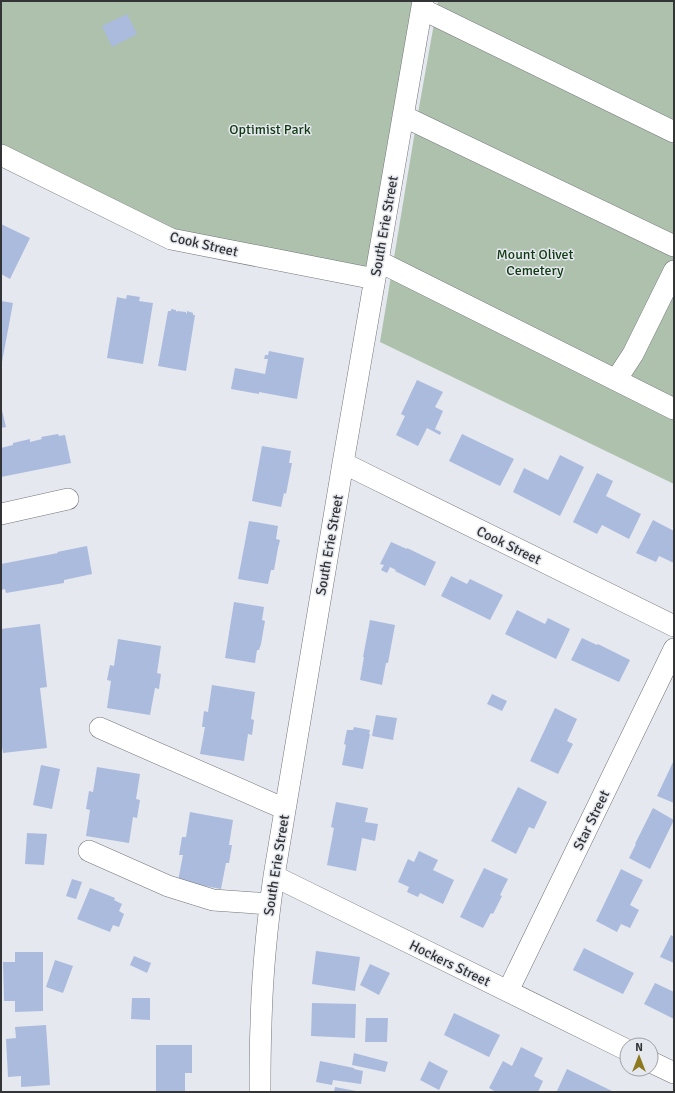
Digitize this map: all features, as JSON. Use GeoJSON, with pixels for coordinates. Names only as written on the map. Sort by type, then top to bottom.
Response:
{"type":"FeatureCollection","features":[{"type":"Feature","properties":{"kind":"street","name":"South Erie Street"},"geometry":{"type":"LineString","coordinates":[[260,1092],[260,1025],[262,990],[268,919],[274,876],[422,5]]}},
{"type":"Feature","properties":{"kind":"street"},"geometry":{"type":"LineString","coordinates":[[422,5],[674,132]]}},
{"type":"Feature","properties":{"kind":"street"},"geometry":{"type":"LineString","coordinates":[[403,116],[674,246]]}},
{"type":"Feature","properties":{"kind":"street","name":"Cook Street"},"geometry":{"type":"LineString","coordinates":[[1,155],[171,239],[377,270],[674,408]]}},
{"type":"Feature","properties":{"kind":"street"},"geometry":{"type":"LineString","coordinates":[[616,380],[633,354],[674,271]]}},
{"type":"Feature","properties":{"kind":"street","name":"Cook Street"},"geometry":{"type":"LineString","coordinates":[[343,463],[674,626]]}},
{"type":"Feature","properties":{"kind":"street"},"geometry":{"type":"LineString","coordinates":[[1,514],[68,499]]}},
{"type":"Feature","properties":{"kind":"street","name":"Star Street"},"geometry":{"type":"LineString","coordinates":[[508,991],[674,649]]}},
{"type":"Feature","properties":{"kind":"street"},"geometry":{"type":"LineString","coordinates":[[100,728],[285,809]]}},
{"type":"Feature","properties":{"kind":"street"},"geometry":{"type":"LineString","coordinates":[[89,851],[168,886],[214,900],[270,904]]}},
{"type":"Feature","properties":{"kind":"street","name":"Hockers Street"},"geometry":{"type":"LineString","coordinates":[[274,876],[619,1046]]}},
{"type":"Feature","properties":{"kind":"street"},"geometry":{"type":"LineString","coordinates":[[659,1066],[674,1073]]}},
{"type":"Feature","properties":{"kind":"green space","name":"Optimist Park"},"geometry":{"type":"Polygon","coordinates":[[[1,1],[423,1],[375,279],[171,239],[1,155],[1,1]]]}},
{"type":"Feature","properties":{"kind":"green space","name":"Mount Olivet Cemetery"},"geometry":{"type":"Polygon","coordinates":[[[438,1],[674,1],[674,484],[380,342],[438,1]]]}},
{"type":"Feature","properties":{"kind":"building"},"geometry":{"type":"Polygon","coordinates":[[[127,14],[137,34],[112,47],[102,26],[127,14]]]}},
{"type":"Feature","properties":{"kind":"building"},"geometry":{"type":"Polygon","coordinates":[[[1,224],[30,238],[10,279],[1,274],[1,224]]]}},
{"type":"Feature","properties":{"kind":"building"},"geometry":{"type":"Polygon","coordinates":[[[127,295],[140,297],[139,301],[153,303],[143,364],[107,358],[117,297],[126,299],[127,295]]]}},
{"type":"Feature","properties":{"kind":"building"},"geometry":{"type":"Polygon","coordinates":[[[1,301],[13,303],[2,362],[1,362],[1,301]]]}},
{"type":"Feature","properties":{"kind":"building"},"geometry":{"type":"Polygon","coordinates":[[[171,309],[176,310],[176,312],[186,312],[187,314],[187,311],[195,315],[186,371],[158,366],[168,311],[171,311],[171,309]]]}},
{"type":"Feature","properties":{"kind":"building"},"geometry":{"type":"Polygon","coordinates":[[[269,351],[304,358],[297,399],[259,392],[259,394],[231,389],[235,368],[265,374],[268,359],[264,359],[265,355],[268,355],[269,351]]]}},
{"type":"Feature","properties":{"kind":"building"},"geometry":{"type":"Polygon","coordinates":[[[417,380],[443,392],[435,407],[443,411],[435,429],[441,432],[440,435],[427,428],[418,446],[396,435],[405,416],[401,414],[417,380]]]}},
{"type":"Feature","properties":{"kind":"building"},"geometry":{"type":"Polygon","coordinates":[[[1,406],[6,427],[1,428],[1,406]]]}},
{"type":"Feature","properties":{"kind":"building"},"geometry":{"type":"Polygon","coordinates":[[[58,434],[59,436],[65,435],[71,463],[1,477],[1,448],[13,445],[13,443],[30,439],[30,442],[42,439],[41,437],[58,434]]]}},
{"type":"Feature","properties":{"kind":"building"},"geometry":{"type":"Polygon","coordinates":[[[462,434],[514,459],[500,486],[449,461],[462,434]]]}},
{"type":"Feature","properties":{"kind":"building"},"geometry":{"type":"Polygon","coordinates":[[[262,446],[291,451],[289,463],[292,463],[286,494],[284,493],[281,507],[252,501],[262,446]]]}},
{"type":"Feature","properties":{"kind":"building"},"geometry":{"type":"Polygon","coordinates":[[[560,455],[584,467],[560,516],[513,492],[524,468],[548,480],[560,455]]]}},
{"type":"Feature","properties":{"kind":"building"},"geometry":{"type":"Polygon","coordinates":[[[597,473],[613,481],[606,496],[641,514],[629,539],[602,525],[597,534],[573,522],[597,473]]]}},
{"type":"Feature","properties":{"kind":"building"},"geometry":{"type":"Polygon","coordinates":[[[653,520],[674,531],[674,563],[659,556],[656,562],[636,553],[653,520]]]}},
{"type":"Feature","properties":{"kind":"building"},"geometry":{"type":"Polygon","coordinates":[[[249,521],[278,526],[276,539],[280,540],[274,570],[271,570],[268,584],[238,579],[249,521]]]}},
{"type":"Feature","properties":{"kind":"building"},"geometry":{"type":"Polygon","coordinates":[[[391,542],[436,562],[425,586],[390,567],[387,573],[381,570],[384,565],[380,564],[391,542]]]}},
{"type":"Feature","properties":{"kind":"building"},"geometry":{"type":"Polygon","coordinates":[[[87,546],[92,574],[64,580],[64,583],[6,593],[5,589],[1,590],[1,564],[87,546]]]}},
{"type":"Feature","properties":{"kind":"building"},"geometry":{"type":"Polygon","coordinates":[[[451,576],[467,584],[470,579],[503,595],[490,620],[441,596],[451,576]]]}},
{"type":"Feature","properties":{"kind":"building"},"geometry":{"type":"Polygon","coordinates":[[[234,602],[264,607],[262,620],[265,621],[261,644],[259,650],[257,650],[255,663],[225,658],[234,602]]]}},
{"type":"Feature","properties":{"kind":"building"},"geometry":{"type":"Polygon","coordinates":[[[517,610],[545,624],[548,618],[570,629],[556,659],[505,634],[517,610]]]}},
{"type":"Feature","properties":{"kind":"building"},"geometry":{"type":"Polygon","coordinates":[[[370,620],[395,625],[388,663],[386,663],[382,685],[360,680],[370,620]]]}},
{"type":"Feature","properties":{"kind":"building"},"geometry":{"type":"Polygon","coordinates":[[[40,624],[47,687],[40,688],[47,748],[3,753],[1,740],[1,629],[40,624]]]}},
{"type":"Feature","properties":{"kind":"building"},"geometry":{"type":"Polygon","coordinates":[[[582,638],[597,645],[598,644],[630,660],[619,682],[571,660],[582,638]]]}},
{"type":"Feature","properties":{"kind":"building"},"geometry":{"type":"Polygon","coordinates":[[[118,639],[161,646],[157,673],[161,674],[159,689],[155,688],[150,715],[107,708],[111,681],[107,680],[110,665],[114,666],[118,639]]]}},
{"type":"Feature","properties":{"kind":"building"},"geometry":{"type":"Polygon","coordinates":[[[212,685],[255,692],[251,719],[254,720],[252,735],[248,734],[244,761],[200,754],[205,727],[202,727],[204,711],[208,712],[212,685]]]}},
{"type":"Feature","properties":{"kind":"building"},"geometry":{"type":"Polygon","coordinates":[[[492,694],[507,701],[502,711],[487,704],[492,694]]]}},
{"type":"Feature","properties":{"kind":"building"},"geometry":{"type":"Polygon","coordinates":[[[555,708],[577,719],[567,741],[573,744],[558,774],[530,761],[555,708]]]}},
{"type":"Feature","properties":{"kind":"building"},"geometry":{"type":"Polygon","coordinates":[[[376,715],[397,718],[393,740],[372,736],[376,715]]]}},
{"type":"Feature","properties":{"kind":"building"},"geometry":{"type":"Polygon","coordinates":[[[354,727],[370,730],[363,769],[342,765],[347,730],[353,730],[354,727]]]}},
{"type":"Feature","properties":{"kind":"building"},"geometry":{"type":"Polygon","coordinates":[[[674,760],[674,803],[657,796],[674,760]]]}},
{"type":"Feature","properties":{"kind":"building"},"geometry":{"type":"Polygon","coordinates":[[[41,765],[60,769],[52,809],[33,805],[41,765]]]}},
{"type":"Feature","properties":{"kind":"building"},"geometry":{"type":"Polygon","coordinates":[[[97,767],[140,774],[136,799],[140,800],[137,818],[133,817],[129,843],[86,836],[90,810],[86,809],[89,791],[93,792],[97,767]]]}},
{"type":"Feature","properties":{"kind":"building"},"geometry":{"type":"Polygon","coordinates":[[[518,787],[547,802],[534,829],[529,827],[516,854],[491,841],[518,787]]]}},
{"type":"Feature","properties":{"kind":"building"},"geometry":{"type":"Polygon","coordinates":[[[336,802],[368,808],[365,822],[378,824],[375,841],[362,838],[356,871],[327,865],[334,828],[331,827],[336,802]]]}},
{"type":"Feature","properties":{"kind":"building"},"geometry":{"type":"Polygon","coordinates":[[[653,808],[674,820],[650,869],[629,858],[653,808]]]}},
{"type":"Feature","properties":{"kind":"building"},"geometry":{"type":"Polygon","coordinates":[[[190,812],[233,820],[229,845],[232,845],[229,863],[226,863],[221,889],[178,881],[183,855],[179,855],[182,837],[186,837],[190,812]]]}},
{"type":"Feature","properties":{"kind":"building"},"geometry":{"type":"Polygon","coordinates":[[[27,833],[47,834],[44,865],[25,864],[27,833]]]}},
{"type":"Feature","properties":{"kind":"building"},"geometry":{"type":"Polygon","coordinates":[[[419,851],[438,860],[433,870],[454,880],[443,904],[420,893],[418,897],[407,892],[409,887],[398,882],[408,859],[414,862],[419,851]]]}},
{"type":"Feature","properties":{"kind":"building"},"geometry":{"type":"Polygon","coordinates":[[[484,868],[508,879],[493,914],[491,913],[483,928],[460,917],[484,868]]]}},
{"type":"Feature","properties":{"kind":"building"},"geometry":{"type":"Polygon","coordinates":[[[621,869],[643,880],[630,905],[639,910],[630,928],[621,924],[617,932],[596,921],[621,869]]]}},
{"type":"Feature","properties":{"kind":"building"},"geometry":{"type":"Polygon","coordinates":[[[72,879],[82,882],[76,899],[66,896],[72,879]]]}},
{"type":"Feature","properties":{"kind":"building"},"geometry":{"type":"Polygon","coordinates":[[[90,888],[115,898],[114,900],[122,904],[119,911],[124,914],[119,927],[113,925],[110,932],[77,919],[90,888]]]}},
{"type":"Feature","properties":{"kind":"building"},"geometry":{"type":"Polygon","coordinates":[[[671,935],[674,937],[674,963],[660,957],[671,935]]]}},
{"type":"Feature","properties":{"kind":"building"},"geometry":{"type":"Polygon","coordinates":[[[584,948],[634,973],[623,994],[573,970],[584,948]]]}},
{"type":"Feature","properties":{"kind":"building"},"geometry":{"type":"Polygon","coordinates":[[[316,951],[360,957],[355,991],[312,984],[316,951]]]}},
{"type":"Feature","properties":{"kind":"building"},"geometry":{"type":"Polygon","coordinates":[[[15,952],[43,952],[43,1011],[15,1012],[15,1001],[4,1001],[3,962],[15,962],[15,952]]]}},
{"type":"Feature","properties":{"kind":"building"},"geometry":{"type":"Polygon","coordinates":[[[134,956],[151,963],[147,973],[130,965],[134,956]]]}},
{"type":"Feature","properties":{"kind":"building"},"geometry":{"type":"Polygon","coordinates":[[[55,960],[73,966],[63,993],[46,987],[55,960]]]}},
{"type":"Feature","properties":{"kind":"building"},"geometry":{"type":"Polygon","coordinates":[[[370,964],[390,973],[379,995],[360,985],[370,964]]]}},
{"type":"Feature","properties":{"kind":"building"},"geometry":{"type":"Polygon","coordinates":[[[655,983],[674,992],[674,1019],[644,1004],[655,983]]]}},
{"type":"Feature","properties":{"kind":"building"},"geometry":{"type":"Polygon","coordinates":[[[132,998],[150,998],[150,1020],[131,1019],[132,998]]]}},
{"type":"Feature","properties":{"kind":"building"},"geometry":{"type":"Polygon","coordinates":[[[312,1003],[356,1004],[355,1038],[311,1036],[312,1003]]]}},
{"type":"Feature","properties":{"kind":"building"},"geometry":{"type":"Polygon","coordinates":[[[454,1013],[500,1035],[489,1057],[444,1035],[454,1013]]]}},
{"type":"Feature","properties":{"kind":"building"},"geometry":{"type":"Polygon","coordinates":[[[366,1018],[388,1018],[387,1042],[365,1042],[366,1018]]]}},
{"type":"Feature","properties":{"kind":"building"},"geometry":{"type":"Polygon","coordinates":[[[46,1025],[50,1085],[21,1087],[21,1076],[8,1077],[6,1039],[16,1038],[15,1027],[46,1025]]]}},
{"type":"Feature","properties":{"kind":"building"},"geometry":{"type":"Polygon","coordinates":[[[156,1045],[192,1045],[192,1073],[185,1073],[185,1092],[156,1092],[156,1045]]]}},
{"type":"Feature","properties":{"kind":"building"},"geometry":{"type":"Polygon","coordinates":[[[521,1047],[543,1058],[534,1076],[543,1081],[538,1092],[496,1092],[489,1088],[503,1061],[512,1066],[521,1047]]]}},
{"type":"Feature","properties":{"kind":"building"},"geometry":{"type":"Polygon","coordinates":[[[354,1053],[388,1062],[385,1072],[352,1065],[354,1053]]]}},
{"type":"Feature","properties":{"kind":"building"},"geometry":{"type":"Polygon","coordinates":[[[320,1061],[363,1071],[361,1084],[333,1080],[332,1085],[316,1082],[320,1061]]]}},
{"type":"Feature","properties":{"kind":"building"},"geometry":{"type":"Polygon","coordinates":[[[429,1061],[448,1071],[439,1090],[420,1080],[429,1061]]]}},
{"type":"Feature","properties":{"kind":"building"},"geometry":{"type":"Polygon","coordinates":[[[567,1069],[612,1091],[612,1092],[557,1091],[567,1069]]]}},
{"type":"Feature","properties":{"kind":"building"},"geometry":{"type":"Polygon","coordinates":[[[335,1087],[356,1091],[356,1092],[334,1092],[335,1087]]]}}]}
